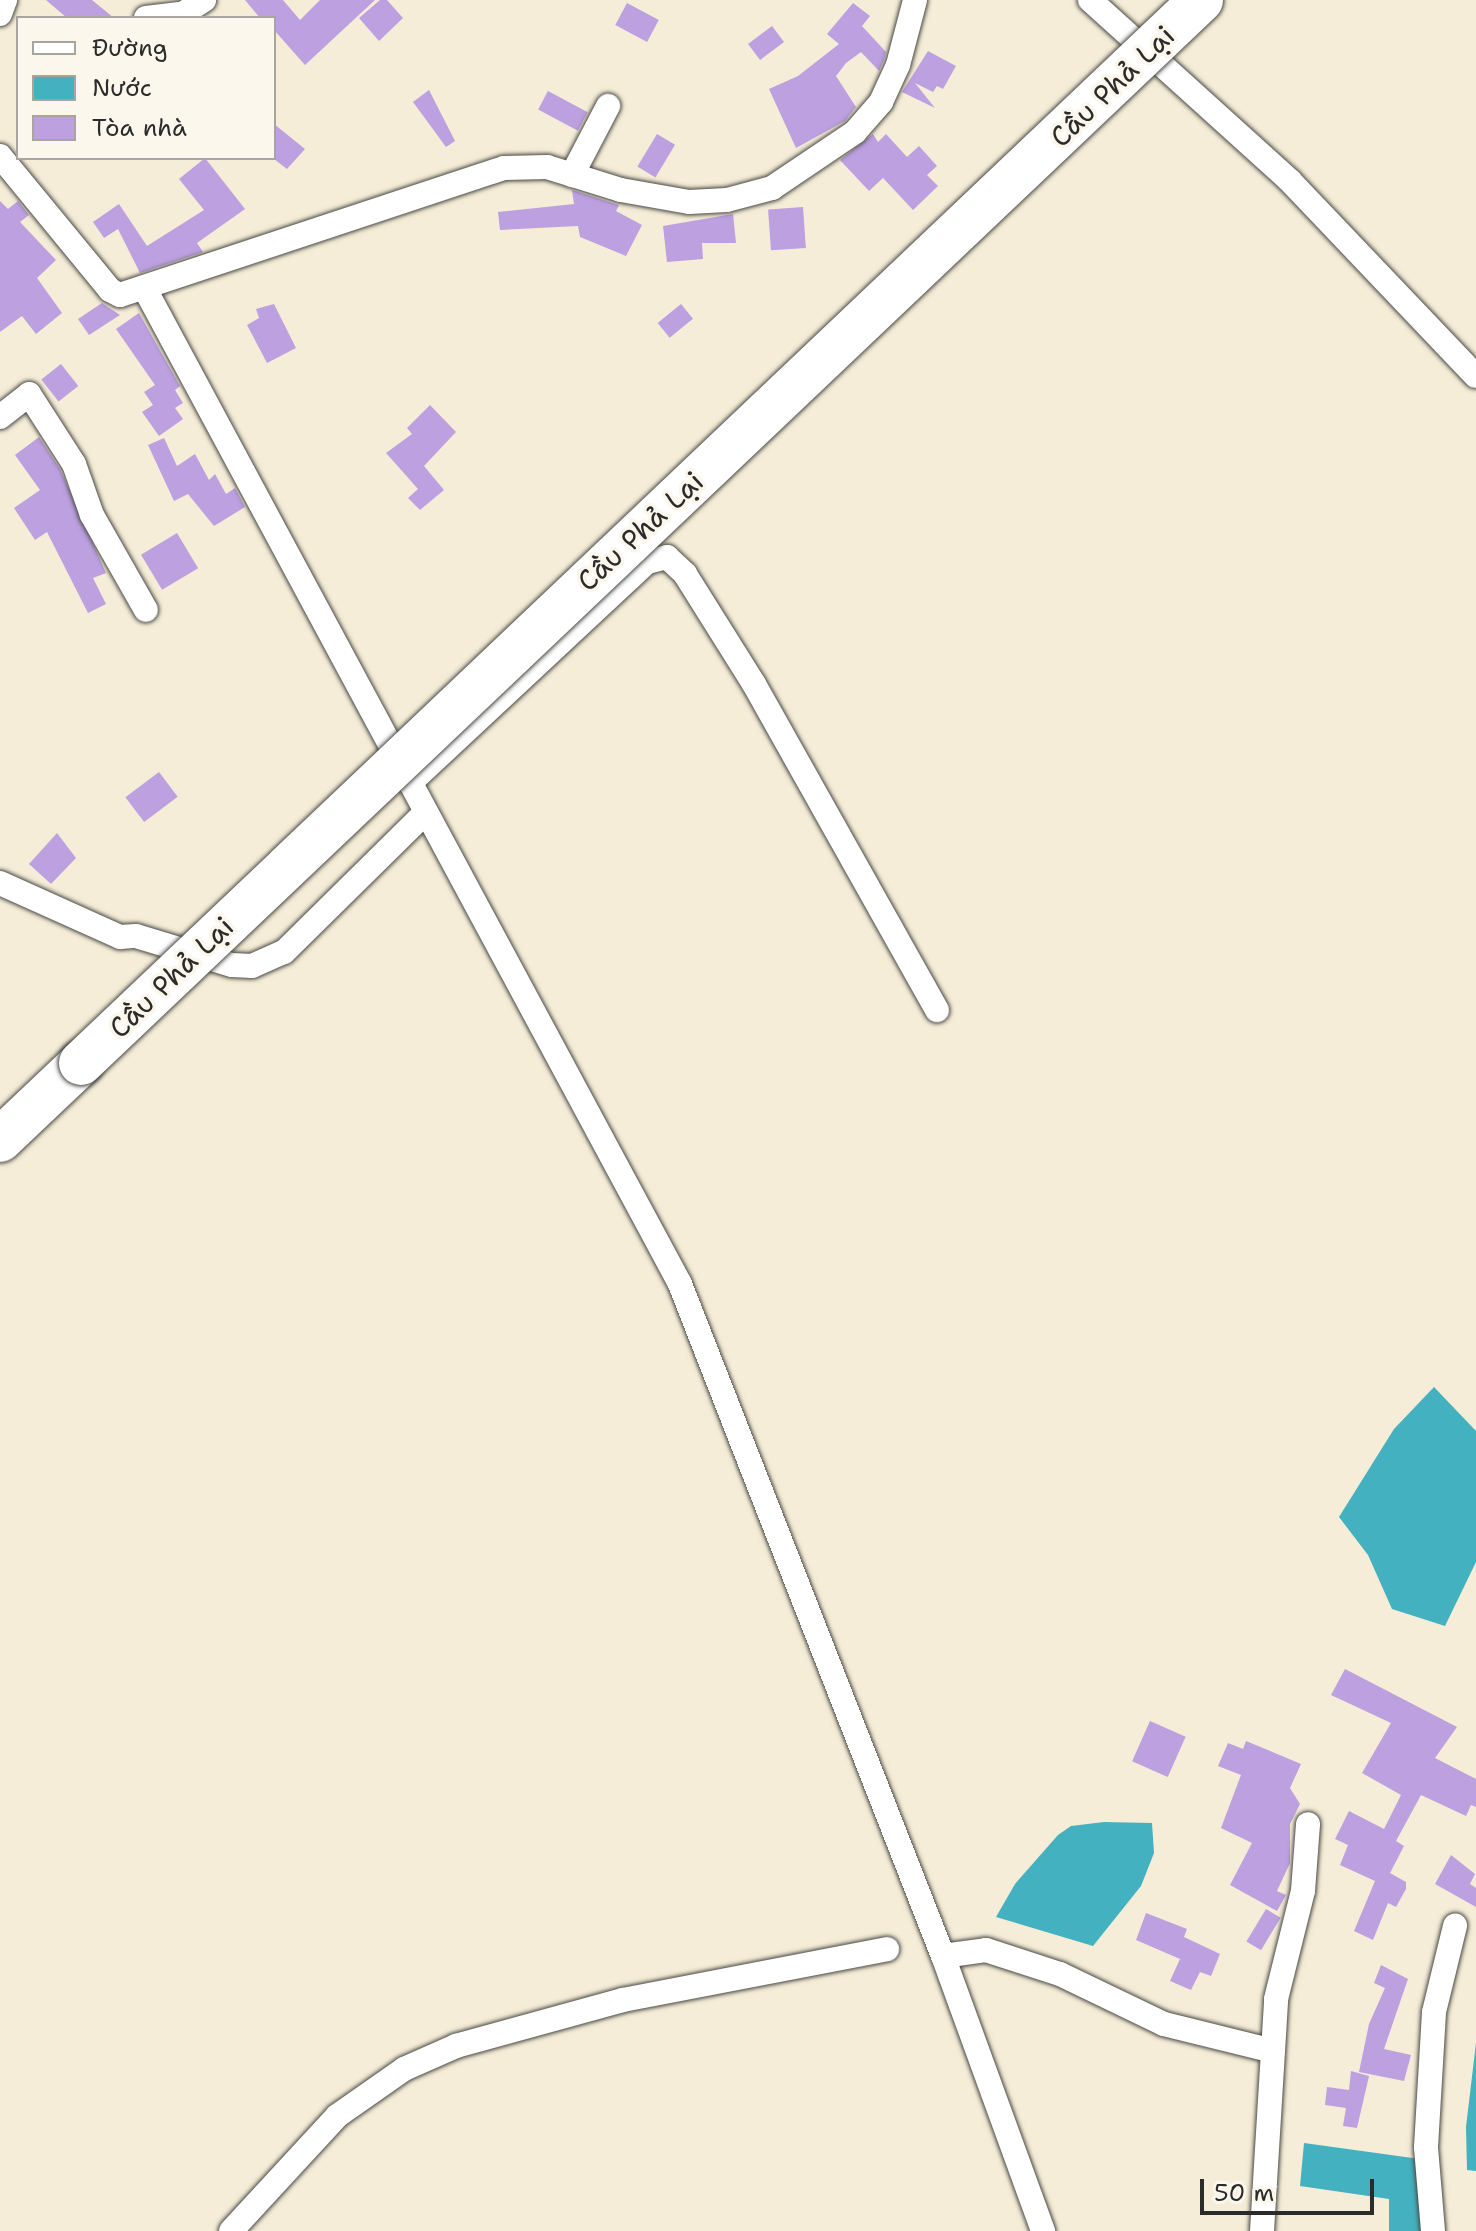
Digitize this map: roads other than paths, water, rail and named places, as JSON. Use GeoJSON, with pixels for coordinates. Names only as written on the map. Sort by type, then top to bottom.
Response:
{"type":"FeatureCollection","features":[{"type":"Feature","properties":{"kind":"highway","name":"Cầu Phả Lại"},"geometry":{"type":"LineString","coordinates":[[0,1140],[1201,0]]}},
{"type":"Feature","properties":{"kind":"street"},"geometry":{"type":"LineString","coordinates":[[0,14],[5,0]]}},
{"type":"Feature","properties":{"kind":"street"},"geometry":{"type":"LineString","coordinates":[[161,16],[184,13],[204,0]]}},
{"type":"Feature","properties":{"kind":"street"},"geometry":{"type":"LineString","coordinates":[[6,158],[113,292],[145,289],[504,168],[547,167],[689,202],[727,200],[772,188],[855,132],[881,102],[898,65],[915,0]]}},
{"type":"Feature","properties":{"kind":"street"},"geometry":{"type":"LineString","coordinates":[[1084,1],[1290,181],[1476,376]]}},
{"type":"Feature","properties":{"kind":"street"},"geometry":{"type":"LineString","coordinates":[[572,175],[608,106]]}},
{"type":"Feature","properties":{"kind":"street"},"geometry":{"type":"LineString","coordinates":[[145,289],[680,1284],[943,1956],[1043,2231]]}},
{"type":"Feature","properties":{"kind":"street"},"geometry":{"type":"LineString","coordinates":[[0,417],[29,394],[74,464],[92,515],[146,610]]}},
{"type":"Feature","properties":{"kind":"street"},"geometry":{"type":"LineString","coordinates":[[410,783],[647,562],[667,557],[685,574],[762,698],[937,1010]]}},
{"type":"Feature","properties":{"kind":"street"},"geometry":{"type":"LineString","coordinates":[[0,883],[120,937],[136,936],[232,965],[252,966],[284,952],[426,812]]}},
{"type":"Feature","properties":{"kind":"street"},"geometry":{"type":"LineString","coordinates":[[1262,2231],[1280,1978],[1303,1891],[1308,1824]]}},
{"type":"Feature","properties":{"kind":"street"},"geometry":{"type":"LineString","coordinates":[[1433,2231],[1426,2147],[1434,2012],[1455,1926]]}},
{"type":"Feature","properties":{"kind":"street"},"geometry":{"type":"LineString","coordinates":[[231,2231],[337,2116],[404,2069],[456,2046],[623,2000],[887,1949]]}},
{"type":"Feature","properties":{"kind":"street"},"geometry":{"type":"LineString","coordinates":[[943,1956],[986,1950],[1060,1974],[1164,2024],[1273,2051]]}},
{"type":"Feature","properties":{"kind":"water"},"geometry":{"type":"Polygon","coordinates":[[[1434,1387],[1476,1431],[1476,1562],[1445,1626],[1392,1609],[1368,1555],[1339,1517],[1394,1429],[1434,1387]]]}},
{"type":"Feature","properties":{"kind":"water"},"geometry":{"type":"Polygon","coordinates":[[[1104,1822],[1152,1823],[1154,1853],[1141,1886],[1093,1946],[996,1917],[1015,1884],[1058,1835],[1071,1826],[1104,1822]]]}},
{"type":"Feature","properties":{"kind":"water"},"geometry":{"type":"Polygon","coordinates":[[[1476,2043],[1476,2171],[1467,2170],[1466,2127],[1476,2043]]]}},
{"type":"Feature","properties":{"kind":"water"},"geometry":{"type":"Polygon","coordinates":[[[1304,2143],[1427,2160],[1433,2231],[1389,2231],[1389,2199],[1300,2186],[1304,2143]]]}}]}
